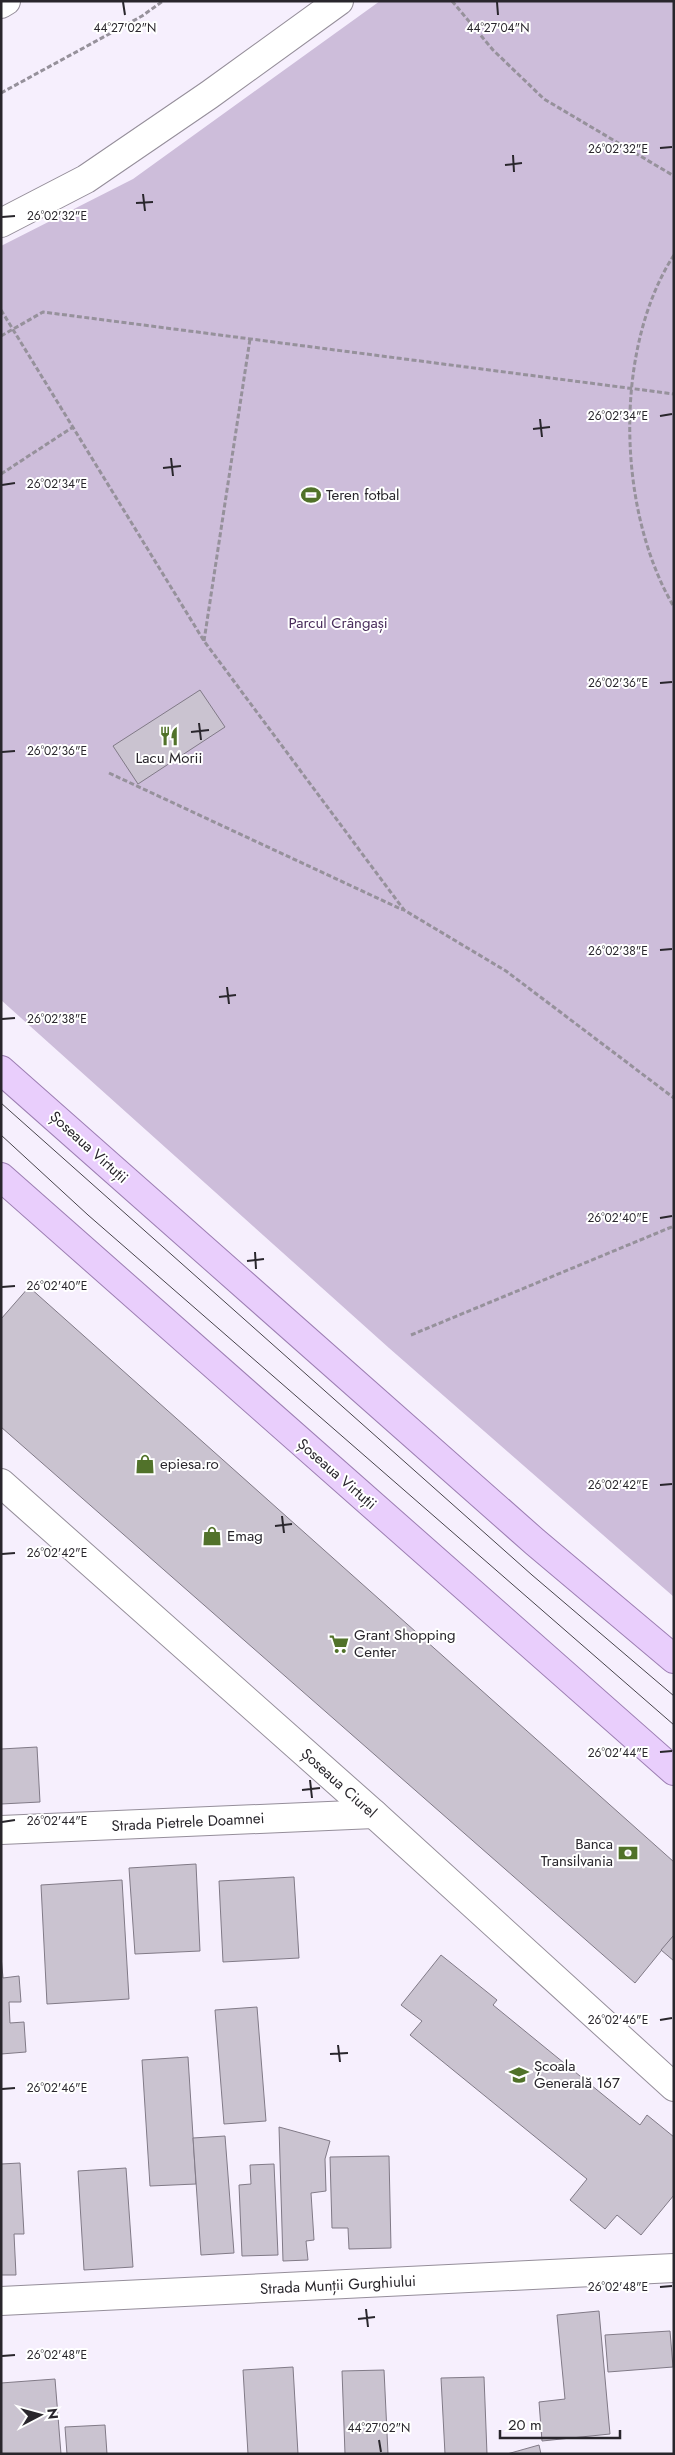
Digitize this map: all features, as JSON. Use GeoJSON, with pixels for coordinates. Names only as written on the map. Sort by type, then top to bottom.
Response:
{"type":"FeatureCollection","features":[{"type":"Feature","properties":{"kind":"main road","name":"Șoseaua Virtuții"},"geometry":{"type":"LineString","coordinates":[[1,1070],[535,1542],[674,1660]]}},
{"type":"Feature","properties":{"kind":"main road","name":"Șoseaua Virtuții"},"geometry":{"type":"LineString","coordinates":[[1,1177],[674,1771]]}},
{"type":"Feature","properties":{"kind":"street"},"geometry":{"type":"LineString","coordinates":[[1,4],[6,1]]}},
{"type":"Feature","properties":{"kind":"street"},"geometry":{"type":"LineString","coordinates":[[1,223],[86,179],[209,95],[339,1]]}},
{"type":"Feature","properties":{"kind":"street","name":"Șoseaua Ciurel"},"geometry":{"type":"LineString","coordinates":[[1,1483],[374,1814],[674,2087]]}},
{"type":"Feature","properties":{"kind":"street","name":"Strada Pietrele Doamnei"},"geometry":{"type":"LineString","coordinates":[[1,1830],[374,1814]]}},
{"type":"Feature","properties":{"kind":"street","name":"Strada Munții Gurghiului"},"geometry":{"type":"LineString","coordinates":[[1,2302],[674,2268]]}},
{"type":"Feature","properties":{"kind":"path"},"geometry":{"type":"LineString","coordinates":[[1,93],[142,16],[163,1]]}},
{"type":"Feature","properties":{"kind":"path"},"geometry":{"type":"LineString","coordinates":[[452,1],[493,50],[544,99],[674,176]]}},
{"type":"Feature","properties":{"kind":"path"},"geometry":{"type":"LineString","coordinates":[[674,255],[652,302],[639,346],[632,388],[630,448],[635,500],[657,576],[674,607]]}},
{"type":"Feature","properties":{"kind":"path"},"geometry":{"type":"LineString","coordinates":[[1,310],[204,641],[404,910]]}},
{"type":"Feature","properties":{"kind":"path"},"geometry":{"type":"LineString","coordinates":[[1,336],[42,312],[674,394]]}},
{"type":"Feature","properties":{"kind":"path"},"geometry":{"type":"LineString","coordinates":[[204,641],[250,339]]}},
{"type":"Feature","properties":{"kind":"path"},"geometry":{"type":"LineString","coordinates":[[1,474],[73,427]]}},
{"type":"Feature","properties":{"kind":"path"},"geometry":{"type":"LineString","coordinates":[[109,773],[404,910],[506,972],[674,1098]]}},
{"type":"Feature","properties":{"kind":"path"},"geometry":{"type":"LineString","coordinates":[[411,1335],[674,1226]]}},
{"type":"Feature","properties":{"kind":"green space","name":"Parcul Crângași"},"geometry":{"type":"Polygon","coordinates":[[[380,1],[674,1],[674,1597],[389,1348],[1,1000],[1,246],[133,179],[380,1]]]}},
{"type":"Feature","properties":{"kind":"building","name":"Lacu Morii"},"geometry":{"type":"Polygon","coordinates":[[[200,690],[225,727],[138,784],[113,746],[200,690]]]}},
{"type":"Feature","properties":{"kind":"building","name":"Grant Shopping Center"},"geometry":{"type":"Polygon","coordinates":[[[29,1287],[674,1862],[674,1935],[635,1983],[1,1427],[1,1319],[29,1287]]]}},
{"type":"Feature","properties":{"kind":"building"},"geometry":{"type":"Polygon","coordinates":[[[37,1747],[40,1802],[1,1804],[1,1749],[37,1747]]]}},
{"type":"Feature","properties":{"kind":"building"},"geometry":{"type":"Polygon","coordinates":[[[196,1864],[200,1951],[135,1954],[129,1868],[196,1864]]]}},
{"type":"Feature","properties":{"kind":"building"},"geometry":{"type":"Polygon","coordinates":[[[294,1877],[299,1958],[223,1962],[219,1881],[294,1877]]]}},
{"type":"Feature","properties":{"kind":"building"},"geometry":{"type":"Polygon","coordinates":[[[122,1880],[129,1999],[47,2004],[41,1885],[122,1880]]]}},
{"type":"Feature","properties":{"kind":"building"},"geometry":{"type":"Polygon","coordinates":[[[674,1935],[674,1961],[661,1950],[674,1935]]]}},
{"type":"Feature","properties":{"kind":"building","name":"Școala Generală 167"},"geometry":{"type":"Polygon","coordinates":[[[441,1955],[497,2000],[493,2005],[640,2125],[647,2115],[674,2137],[674,2195],[641,2235],[617,2215],[605,2229],[570,2200],[587,2179],[410,2035],[422,2021],[401,2005],[441,1955]]]}},
{"type":"Feature","properties":{"kind":"building"},"geometry":{"type":"Polygon","coordinates":[[[1,1956],[3,1978],[19,1976],[21,2002],[9,2002],[10,2023],[24,2022],[26,2052],[1,2054],[1,1956]]]}},
{"type":"Feature","properties":{"kind":"building"},"geometry":{"type":"Polygon","coordinates":[[[257,2007],[266,2121],[224,2124],[215,2010],[257,2007]]]}},
{"type":"Feature","properties":{"kind":"building"},"geometry":{"type":"Polygon","coordinates":[[[188,2057],[196,2184],[150,2186],[142,2060],[188,2057]]]}},
{"type":"Feature","properties":{"kind":"building"},"geometry":{"type":"Polygon","coordinates":[[[279,2127],[330,2141],[325,2159],[326,2191],[311,2193],[314,2240],[306,2241],[308,2260],[283,2261],[279,2127]]]}},
{"type":"Feature","properties":{"kind":"building"},"geometry":{"type":"Polygon","coordinates":[[[225,2136],[234,2253],[201,2255],[193,2138],[225,2136]]]}},
{"type":"Feature","properties":{"kind":"building"},"geometry":{"type":"Polygon","coordinates":[[[389,2156],[391,2248],[349,2249],[348,2228],[332,2228],[330,2157],[389,2156]]]}},
{"type":"Feature","properties":{"kind":"building"},"geometry":{"type":"Polygon","coordinates":[[[20,2163],[24,2234],[14,2234],[16,2275],[1,2275],[1,2164],[20,2163]]]}},
{"type":"Feature","properties":{"kind":"building"},"geometry":{"type":"Polygon","coordinates":[[[274,2164],[278,2255],[242,2256],[239,2185],[251,2184],[250,2165],[274,2164]]]}},
{"type":"Feature","properties":{"kind":"building"},"geometry":{"type":"Polygon","coordinates":[[[126,2168],[133,2267],[84,2270],[78,2171],[126,2168]]]}},
{"type":"Feature","properties":{"kind":"building"},"geometry":{"type":"Polygon","coordinates":[[[599,2311],[610,2434],[542,2441],[539,2402],[565,2399],[557,2315],[599,2311]]]}},
{"type":"Feature","properties":{"kind":"building"},"geometry":{"type":"Polygon","coordinates":[[[670,2331],[673,2367],[608,2372],[605,2335],[670,2331]]]}},
{"type":"Feature","properties":{"kind":"building"},"geometry":{"type":"Polygon","coordinates":[[[293,2367],[298,2454],[248,2454],[243,2370],[293,2367]]]}},
{"type":"Feature","properties":{"kind":"building"},"geometry":{"type":"Polygon","coordinates":[[[384,2370],[388,2454],[345,2454],[342,2371],[384,2370]]]}},
{"type":"Feature","properties":{"kind":"building"},"geometry":{"type":"Polygon","coordinates":[[[484,2377],[487,2454],[445,2454],[441,2378],[484,2377]]]}},
{"type":"Feature","properties":{"kind":"building"},"geometry":{"type":"Polygon","coordinates":[[[55,2379],[61,2454],[1,2454],[1,2383],[55,2379]]]}},
{"type":"Feature","properties":{"kind":"building"},"geometry":{"type":"Polygon","coordinates":[[[105,2425],[107,2454],[67,2454],[65,2427],[105,2425]]]}},
{"type":"Feature","properties":{"kind":"building"},"geometry":{"type":"Polygon","coordinates":[[[539,2445],[541,2454],[507,2454],[539,2445]]]}},
{"type":"Feature","properties":{"kind":"tram line"},"geometry":{"type":"LineString","coordinates":[[1,1103],[532,1575],[674,1696]]}},
{"type":"Feature","properties":{"kind":"tram line"},"geometry":{"type":"LineString","coordinates":[[1,1135],[88,1215],[674,1725]]}},
{"type":"Feature","properties":{"kind":"place","name":"Teren fotbal"},"geometry":{"type":"Point","coordinates":[311,495]}},
{"type":"Feature","properties":{"kind":"place","name":"Lacu Morii"},"geometry":{"type":"Point","coordinates":[169,736]}},
{"type":"Feature","properties":{"kind":"place","name":"epiesa.ro"},"geometry":{"type":"Point","coordinates":[145,1464]}},
{"type":"Feature","properties":{"kind":"place","name":"Emag"},"geometry":{"type":"Point","coordinates":[212,1536]}},
{"type":"Feature","properties":{"kind":"place","name":"Grant Shopping Center"},"geometry":{"type":"Point","coordinates":[339,1644]}},
{"type":"Feature","properties":{"kind":"place","name":"Banca Transilvania"},"geometry":{"type":"Point","coordinates":[628,1853]}},
{"type":"Feature","properties":{"kind":"place","name":"Școala Generală 167"},"geometry":{"type":"Point","coordinates":[519,2075]}}]}
